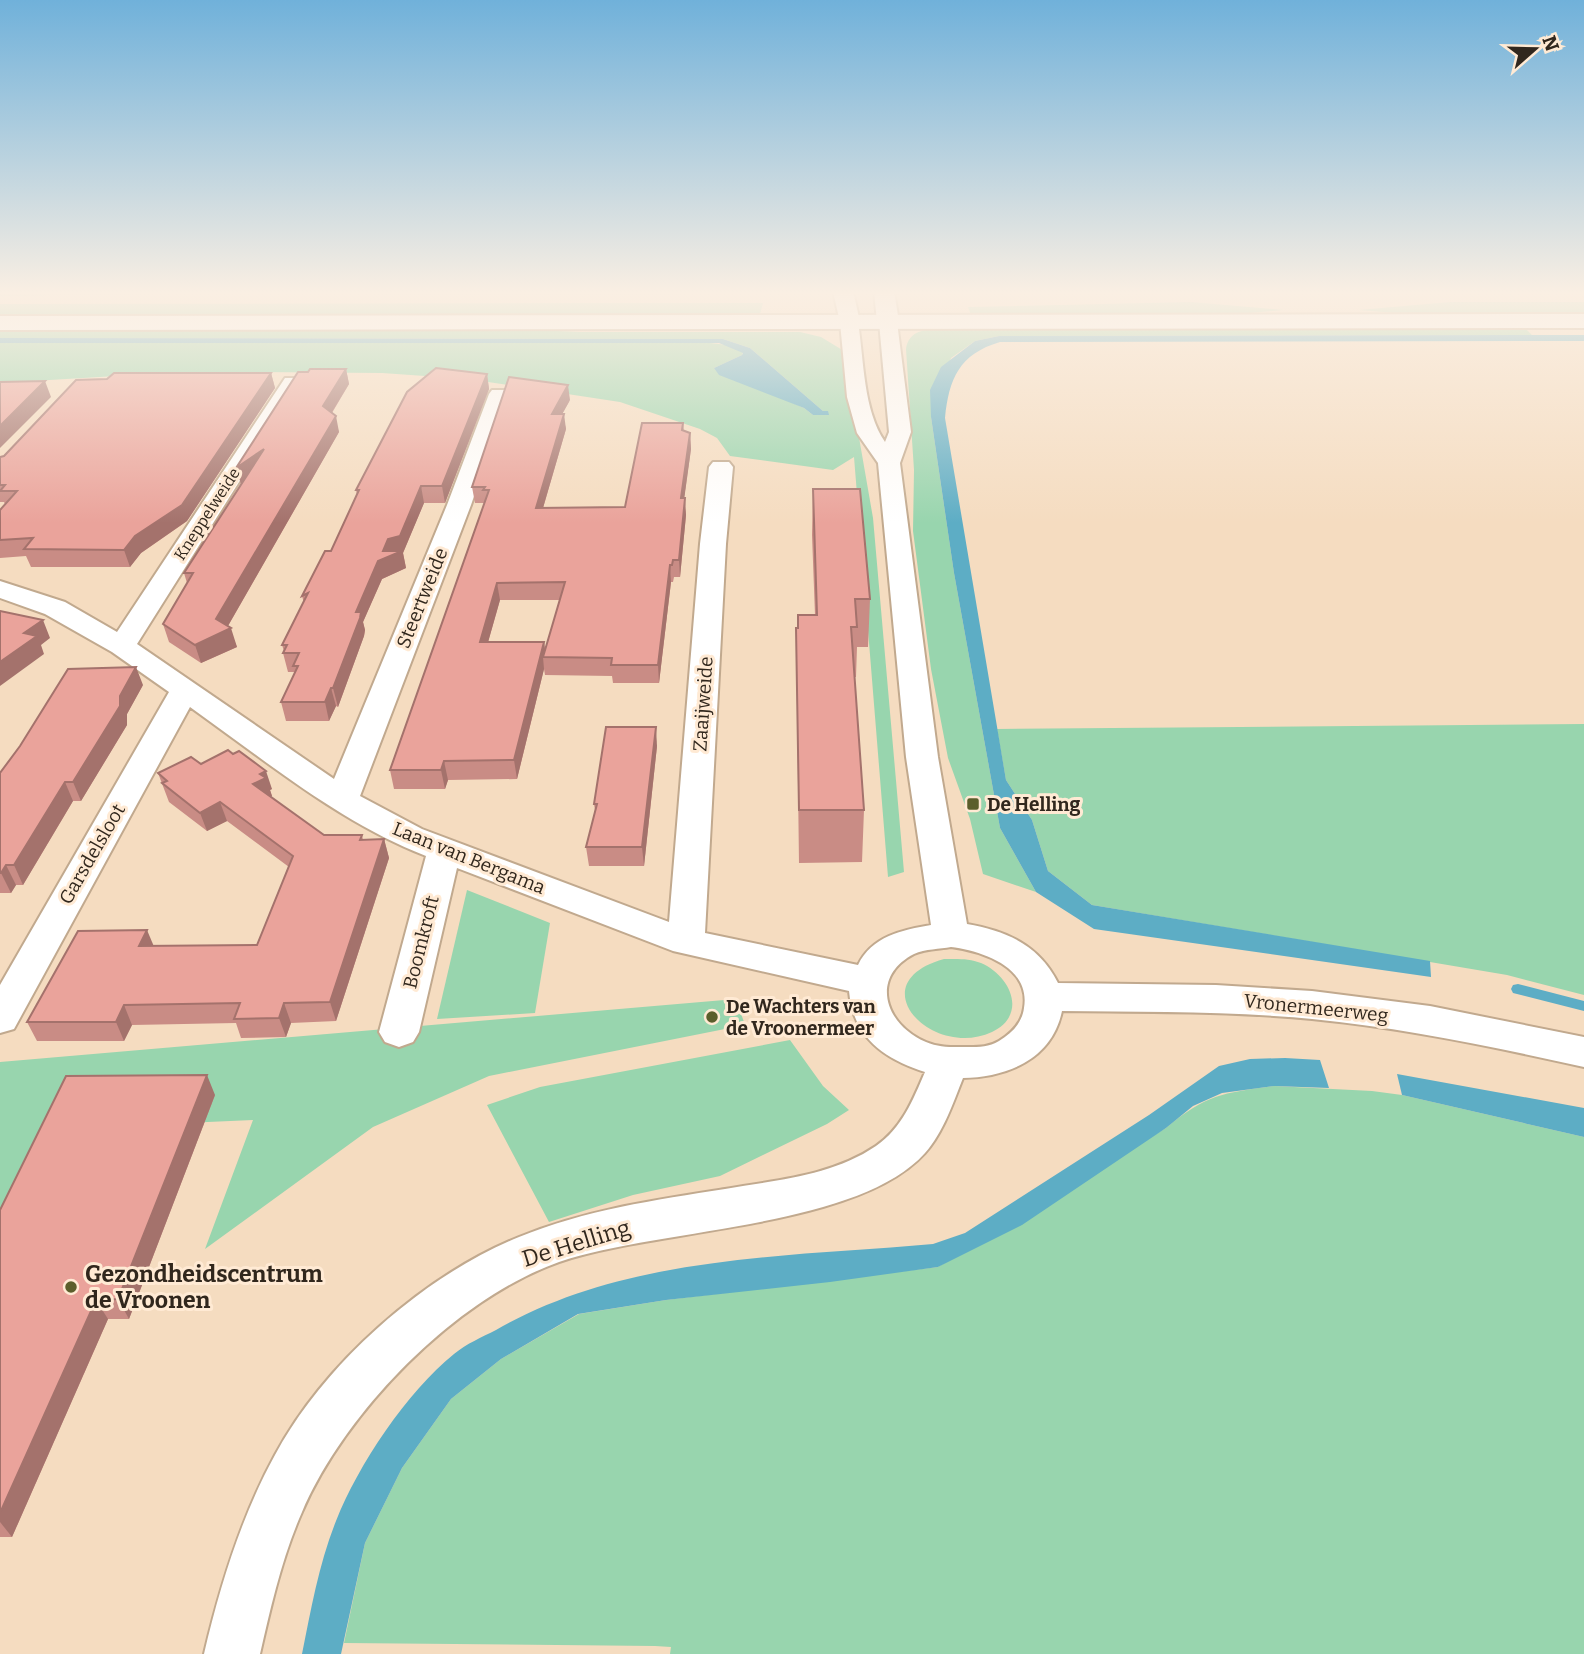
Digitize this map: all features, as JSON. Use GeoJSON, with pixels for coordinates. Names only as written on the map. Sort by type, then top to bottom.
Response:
{"type":"FeatureCollection","features":[{"type":"Feature","properties":{"kind":"street"},"geometry":{"type":"LineString","coordinates":[[855,368],[858,397],[868,433],[889,463]]}},
{"type":"Feature","properties":{"kind":"street"},"geometry":{"type":"LineString","coordinates":[[893,368],[900,432],[889,463],[922,757],[951,934]]}},
{"type":"Feature","properties":{"kind":"street","name":"Kneppelweide"},"geometry":{"type":"LineString","coordinates":[[122,646],[292,382]]}},
{"type":"Feature","properties":{"kind":"street","name":"Steertweide"},"geometry":{"type":"LineString","coordinates":[[342,800],[459,505],[499,394]]}},
{"type":"Feature","properties":{"kind":"street","name":"Zaaijweide"},"geometry":{"type":"LineString","coordinates":[[686,942],[713,544],[722,467]]}},
{"type":"Feature","properties":{"kind":"street","name":"Laan van Bergama"},"geometry":{"type":"LineString","coordinates":[[0,589],[55,608],[122,646],[342,800],[444,852],[686,942],[867,981]]}},
{"type":"Feature","properties":{"kind":"street","name":"Garsdelsloot"},"geometry":{"type":"LineString","coordinates":[[0,1019],[185,690]]}},
{"type":"Feature","properties":{"kind":"street","name":"Boomkroft"},"geometry":{"type":"LineString","coordinates":[[399,1032],[444,852]]}},
{"type":"Feature","properties":{"kind":"street"},"geometry":{"type":"LineString","coordinates":[[931,934],[951,934],[977,937],[1001,946],[1022,960],[1036,977],[1044,997],[1040,1025],[1033,1037],[1021,1048],[1006,1056],[989,1062],[949,1064],[924,1058],[902,1048],[884,1034],[871,1017],[866,999],[867,981],[873,967],[897,946],[931,934]]}},
{"type":"Feature","properties":{"kind":"street","name":"Vronermeerweg"},"geometry":{"type":"LineString","coordinates":[[1044,997],[1276,1002],[1469,1027],[1584,1052]]}},
{"type":"Feature","properties":{"kind":"street","name":"De Helling"},"geometry":{"type":"LineString","coordinates":[[232,1654],[241,1611],[263,1547],[305,1452],[366,1376],[434,1313],[506,1265],[534,1251],[623,1226],[785,1196],[836,1183],[873,1169],[910,1140],[920,1126],[949,1064]]}},
{"type":"Feature","properties":{"kind":"green space"},"geometry":{"type":"Polygon","coordinates":[[[0,368],[714,368],[804,408],[813,415],[828,411],[823,411],[773,368],[847,368],[873,518],[904,872],[888,877],[854,457],[833,470],[730,456],[717,438],[700,429],[620,402],[468,379],[382,373],[257,372],[0,383],[0,368]]]}},
{"type":"Feature","properties":{"kind":"green space"},"geometry":{"type":"Polygon","coordinates":[[[907,368],[948,368],[931,417],[954,573],[1000,828],[1036,892],[983,874],[970,819],[948,758],[931,669],[913,531],[914,470],[907,368]]]}},
{"type":"Feature","properties":{"kind":"green space"},"geometry":{"type":"Polygon","coordinates":[[[1584,724],[1584,995],[1507,975],[1092,905],[1048,871],[1032,820],[1006,780],[997,729],[1584,724]]]}},
{"type":"Feature","properties":{"kind":"green space"},"geometry":{"type":"Polygon","coordinates":[[[467,890],[550,923],[535,1013],[437,1019],[467,890]]]}},
{"type":"Feature","properties":{"kind":"green space"},"geometry":{"type":"Polygon","coordinates":[[[944,959],[976,961],[992,969],[1000,977],[1007,986],[1012,1006],[1010,1016],[1003,1025],[992,1032],[969,1038],[947,1036],[928,1028],[913,1015],[906,1000],[907,984],[919,970],[944,959]]]}},
{"type":"Feature","properties":{"kind":"green space"},"geometry":{"type":"Polygon","coordinates":[[[736,999],[745,1025],[489,1076],[373,1127],[205,1249],[253,1120],[72,1128],[0,1282],[0,1062],[736,999]]]}},
{"type":"Feature","properties":{"kind":"green space"},"geometry":{"type":"Polygon","coordinates":[[[790,1040],[823,1086],[849,1110],[827,1124],[720,1176],[633,1195],[549,1222],[487,1105],[540,1087],[790,1040]]]}},
{"type":"Feature","properties":{"kind":"green space"},"geometry":{"type":"Polygon","coordinates":[[[1274,1086],[1402,1095],[1584,1137],[1584,1654],[670,1654],[671,1647],[655,1646],[344,1643],[365,1543],[402,1468],[451,1399],[501,1359],[579,1314],[666,1300],[938,1267],[1166,1128],[1193,1108],[1228,1093],[1274,1086]]]}},
{"type":"Feature","properties":{"kind":"water"},"geometry":{"type":"Polygon","coordinates":[[[714,368],[773,368],[823,411],[828,411],[829,415],[813,415],[804,408],[719,375],[714,368]]]}},
{"type":"Feature","properties":{"kind":"water"},"geometry":{"type":"Polygon","coordinates":[[[940,368],[960,368],[953,380],[945,418],[1006,780],[1032,820],[1048,871],[1092,905],[1430,961],[1431,977],[1094,929],[1036,892],[1000,828],[954,573],[931,417],[930,390],[940,368]]]}},
{"type":"Feature","properties":{"kind":"water"},"geometry":{"type":"Polygon","coordinates":[[[1250,1059],[1320,1060],[1329,1088],[1274,1086],[1222,1093],[1193,1106],[1166,1128],[1022,1225],[938,1267],[666,1300],[578,1314],[501,1359],[451,1399],[402,1468],[365,1543],[341,1654],[302,1654],[325,1553],[345,1499],[371,1454],[402,1409],[436,1370],[464,1347],[546,1305],[653,1273],[765,1257],[933,1244],[965,1233],[1149,1115],[1219,1066],[1250,1059]]]}},
{"type":"Feature","properties":{"kind":"water"},"geometry":{"type":"Polygon","coordinates":[[[1397,1074],[1584,1108],[1584,1137],[1402,1095],[1397,1074]]]}},
{"type":"Feature","properties":{"kind":"building"},"geometry":{"type":"Polygon","coordinates":[[[436,368],[487,374],[442,486],[421,486],[400,536],[388,539],[383,551],[402,551],[378,561],[356,612],[361,612],[360,618],[325,702],[281,702],[298,666],[293,666],[299,653],[283,653],[287,645],[282,645],[308,593],[302,596],[325,551],[331,551],[359,490],[356,490],[407,392],[436,368]]]}},
{"type":"Feature","properties":{"kind":"building"},"geometry":{"type":"Polygon","coordinates":[[[310,369],[346,369],[323,406],[336,416],[216,619],[231,628],[195,645],[163,624],[193,573],[184,573],[264,449],[236,468],[298,372],[308,372],[310,369]]]}},
{"type":"Feature","properties":{"kind":"building"},"geometry":{"type":"Polygon","coordinates":[[[114,373],[271,373],[182,505],[135,536],[124,550],[24,549],[33,538],[0,540],[0,510],[17,491],[0,491],[5,485],[0,485],[0,457],[4,456],[76,380],[107,379],[114,373]]]}},
{"type":"Feature","properties":{"kind":"building"},"geometry":{"type":"Polygon","coordinates":[[[509,377],[568,385],[552,414],[564,414],[536,508],[625,507],[642,423],[683,423],[682,430],[690,433],[681,498],[685,498],[679,560],[673,560],[670,565],[658,665],[611,665],[612,658],[543,657],[565,582],[497,583],[480,642],[544,642],[514,760],[444,761],[441,770],[390,770],[489,490],[483,490],[485,487],[472,487],[509,377]]]}},
{"type":"Feature","properties":{"kind":"building"},"geometry":{"type":"Polygon","coordinates":[[[45,381],[0,426],[0,382],[45,381]]]}},
{"type":"Feature","properties":{"kind":"building"},"geometry":{"type":"Polygon","coordinates":[[[813,489],[860,489],[870,599],[855,599],[857,627],[851,627],[864,810],[799,810],[796,628],[798,615],[817,615],[813,489]]]}},
{"type":"Feature","properties":{"kind":"building"},"geometry":{"type":"Polygon","coordinates":[[[0,611],[43,620],[24,633],[37,636],[0,662],[0,611]]]}},
{"type":"Feature","properties":{"kind":"building"},"geometry":{"type":"Polygon","coordinates":[[[136,667],[120,696],[120,706],[73,782],[65,782],[14,865],[6,865],[0,873],[0,773],[68,669],[136,667]]]}},
{"type":"Feature","properties":{"kind":"building"},"geometry":{"type":"Polygon","coordinates":[[[606,727],[656,727],[642,847],[586,847],[597,804],[594,804],[606,727]]]}},
{"type":"Feature","properties":{"kind":"building"},"geometry":{"type":"Polygon","coordinates":[[[228,750],[233,754],[239,751],[266,771],[260,774],[266,778],[253,784],[324,835],[362,835],[360,840],[384,839],[330,1002],[284,1003],[279,1018],[234,1019],[240,1003],[124,1005],[116,1022],[27,1022],[78,931],[147,930],[139,946],[257,945],[293,856],[220,802],[200,813],[162,783],[167,781],[158,773],[191,757],[201,764],[228,750]]]}},
{"type":"Feature","properties":{"kind":"building","name":"Gezondheidscentrum de Vroonen"},"geometry":{"type":"Polygon","coordinates":[[[207,1075],[118,1299],[96,1300],[0,1513],[0,1210],[66,1076],[207,1075]]]}},
{"type":"Feature","properties":{"kind":"waterway"},"geometry":{"type":"LineString","coordinates":[[1518,989],[1584,1006]]}},
{"type":"Feature","properties":{"kind":"place","name":"De Helling"},"geometry":{"type":"Point","coordinates":[973,804]}},
{"type":"Feature","properties":{"kind":"place","name":"De Wachters van de Vroonermeer"},"geometry":{"type":"Point","coordinates":[712,1017]}},
{"type":"Feature","properties":{"kind":"place","name":"Gezondheidscentrum de Vroonen"},"geometry":{"type":"Point","coordinates":[71,1287]}}]}
